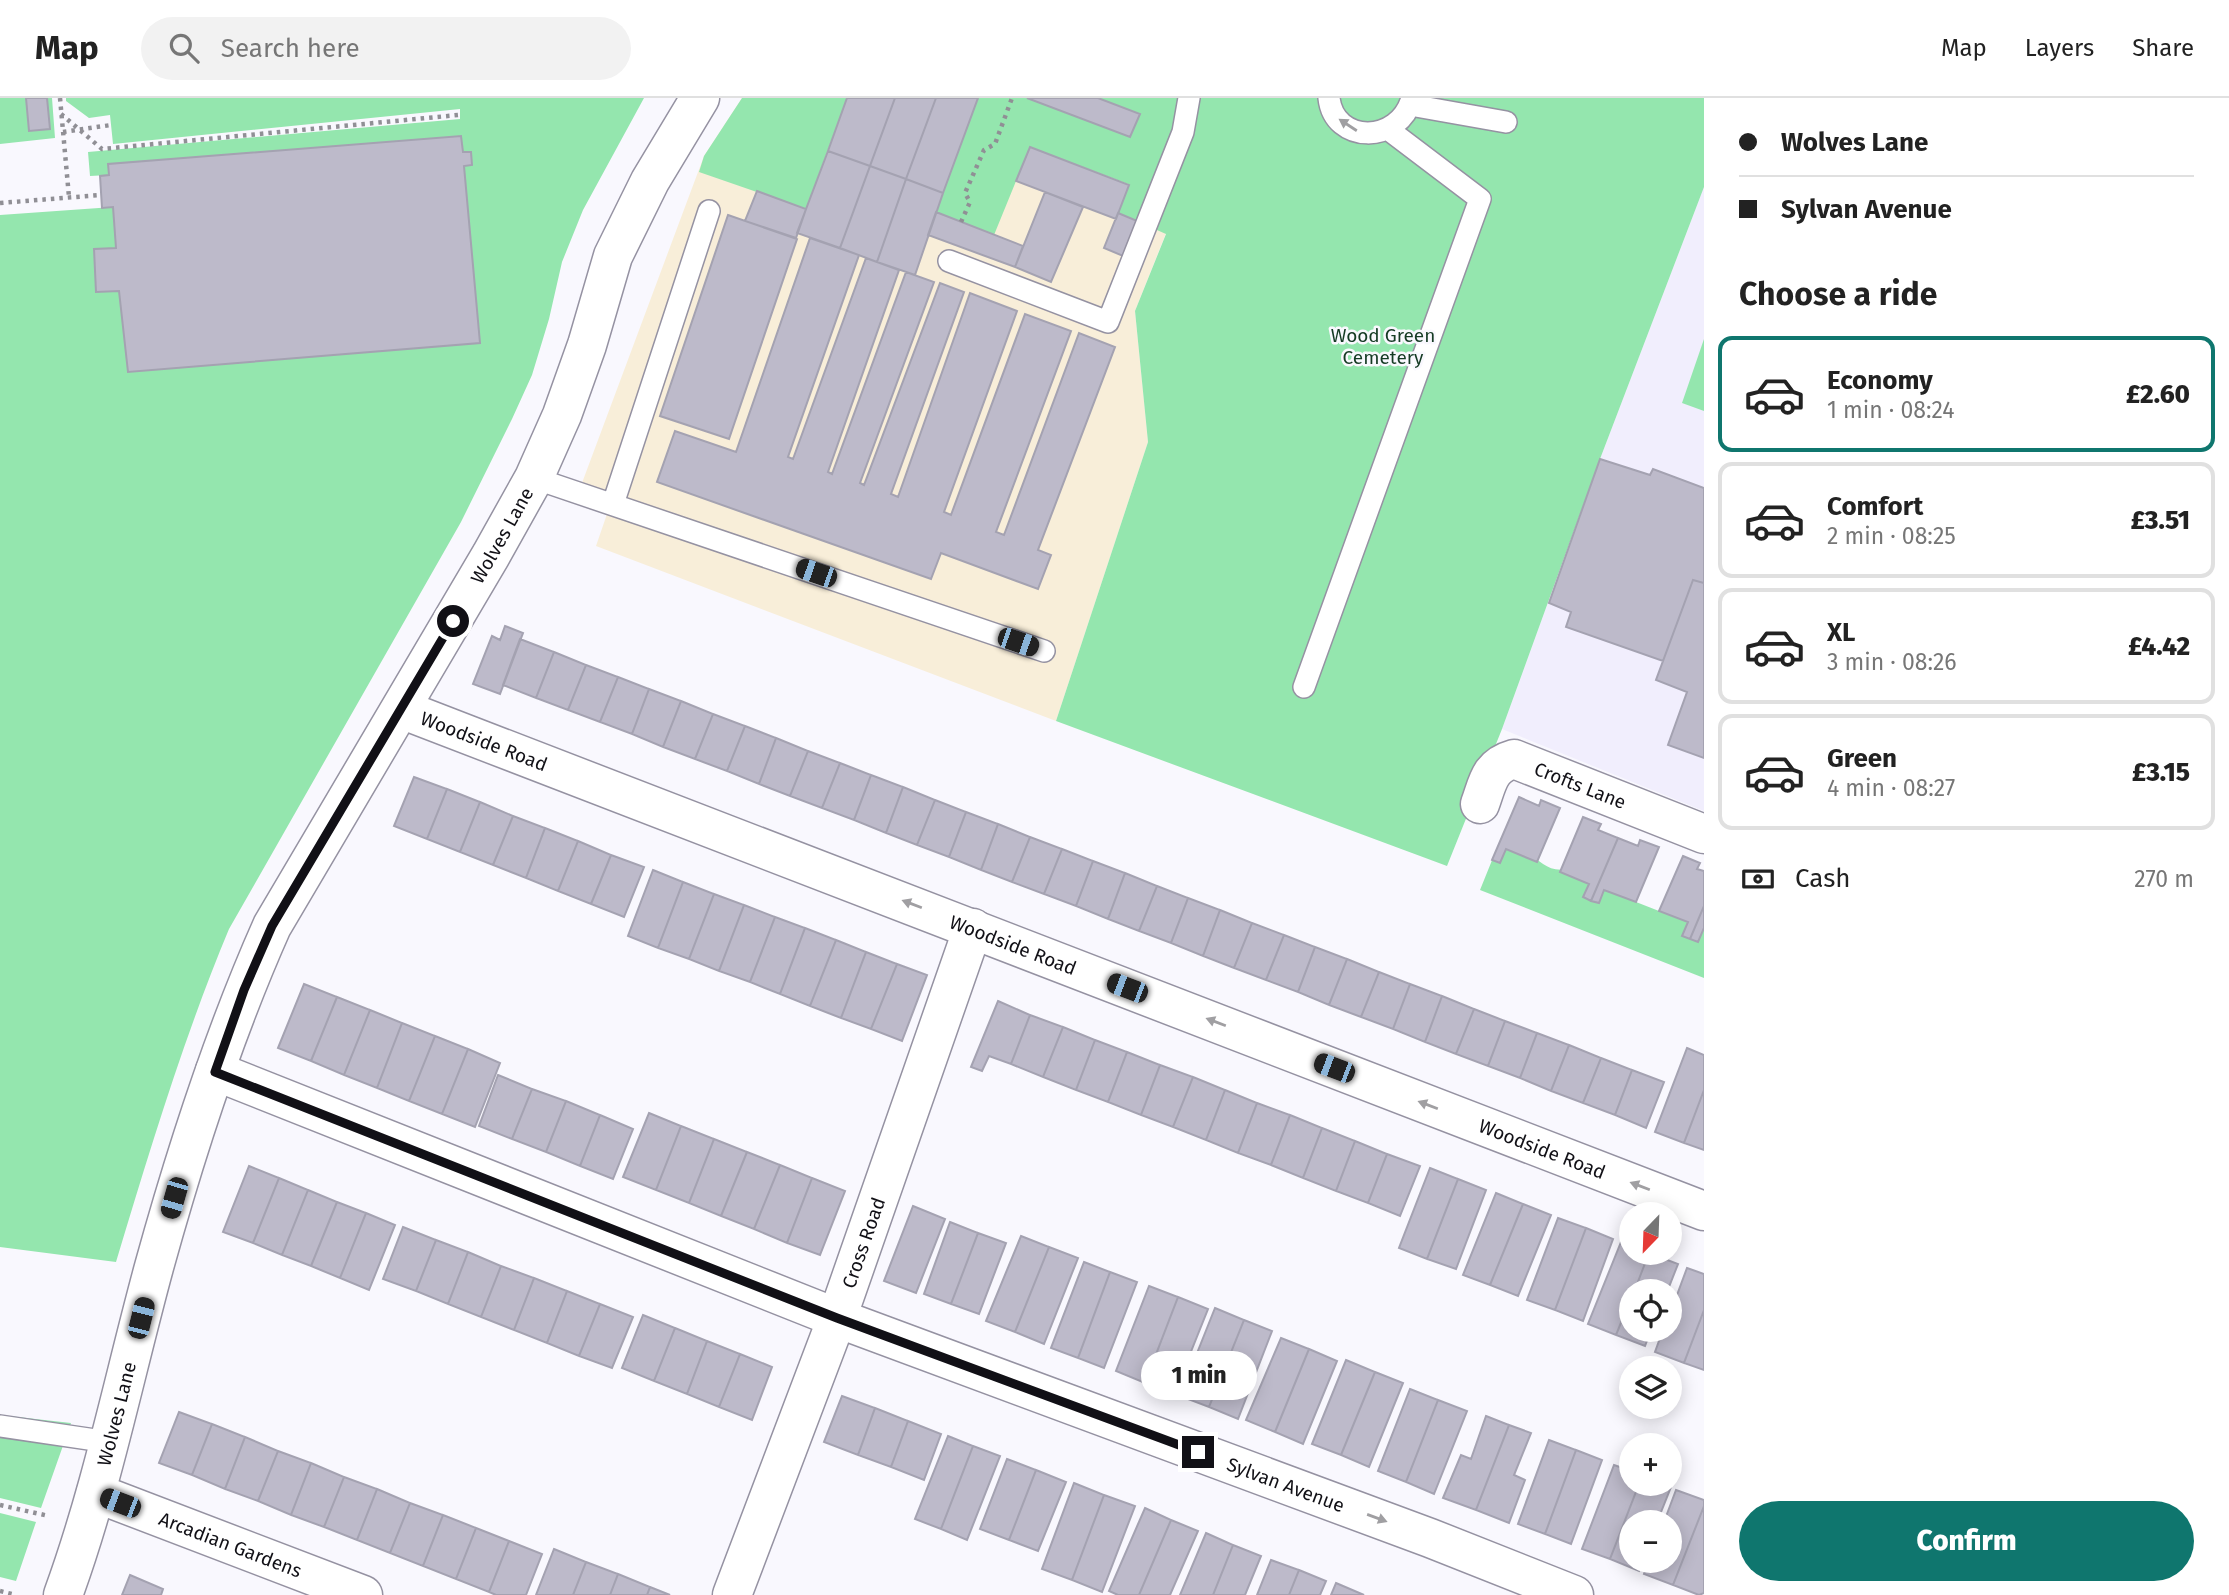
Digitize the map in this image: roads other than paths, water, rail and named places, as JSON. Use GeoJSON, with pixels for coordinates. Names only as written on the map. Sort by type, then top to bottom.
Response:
{"type":"FeatureCollection","features":[{"type":"Feature","properties":{"kind":"street","name":"Wolves Lane"},"geometry":{"type":"LineString","coordinates":[[63,1595],[110,1442],[154,1269],[195,1127],[244,990],[272,926],[534,478],[562,415],[587,345],[612,256],[650,181],[700,98]]}},
{"type":"Feature","properties":{"kind":"street","name":"Woodside Road"},"geometry":{"type":"LineString","coordinates":[[401,709],[1704,1211]]}},
{"type":"Feature","properties":{"kind":"street","name":"Crofts Lane"},"geometry":{"type":"LineString","coordinates":[[1480,804],[1493,771],[1500,763],[1514,759],[1704,834]]}},
{"type":"Feature","properties":{"kind":"street","name":"Cross Road"},"geometry":{"type":"LineString","coordinates":[[732,1595],[837,1318],[973,928]]}},
{"type":"Feature","properties":{"kind":"street","name":"Sylvan Avenue"},"geometry":{"type":"LineString","coordinates":[[215,1072],[837,1318],[1417,1533],[1574,1595]]}},
{"type":"Feature","properties":{"kind":"street","name":"Arcadian Gardens"},"geometry":{"type":"LineString","coordinates":[[91,1509],[363,1595]]}},
{"type":"Feature","properties":{"kind":"lane"},"geometry":{"type":"LineString","coordinates":[[949,261],[1108,322],[1183,132],[1189,98]]}},
{"type":"Feature","properties":{"kind":"lane"},"geometry":{"type":"LineString","coordinates":[[1329,98],[1336,117],[1347,127],[1360,133],[1389,130],[1400,121],[1411,101],[1506,122]]}},
{"type":"Feature","properties":{"kind":"lane"},"geometry":{"type":"LineString","coordinates":[[1304,687],[1480,199],[1389,130]]}},
{"type":"Feature","properties":{"kind":"lane"},"geometry":{"type":"LineString","coordinates":[[613,504],[709,211]]}},
{"type":"Feature","properties":{"kind":"lane"},"geometry":{"type":"LineString","coordinates":[[534,478],[1044,651]]}},
{"type":"Feature","properties":{"kind":"lane"},"geometry":{"type":"LineString","coordinates":[[0,1426],[110,1442]]}},
{"type":"Feature","properties":{"kind":"park label","name":"Wood Green Cemetery"},"geometry":{"type":"Point","coordinates":[1383,346]}}]}
